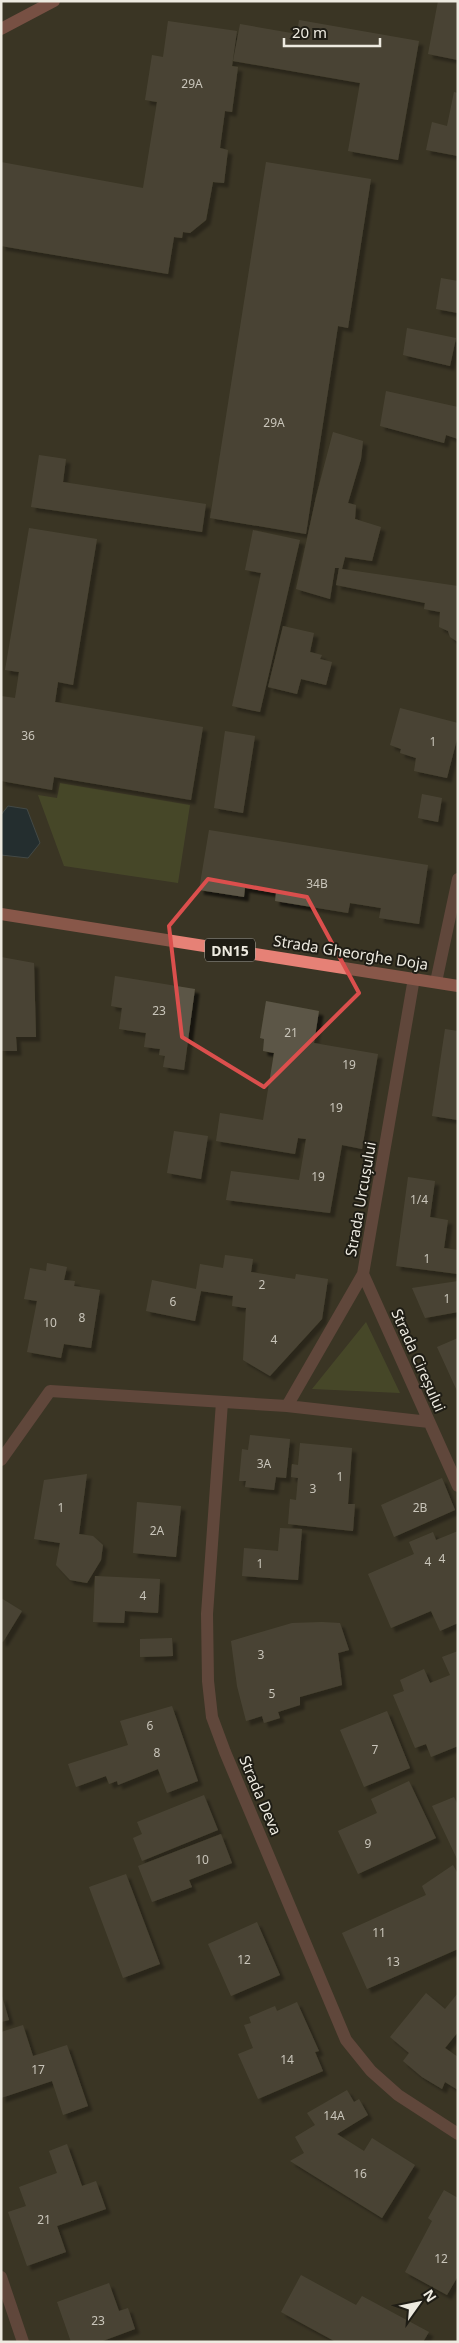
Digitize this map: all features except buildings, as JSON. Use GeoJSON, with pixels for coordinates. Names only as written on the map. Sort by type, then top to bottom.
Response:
{"type":"FeatureCollection","features":[{"type":"Feature","properties":{"kind":"main road","name":"Strada Gheorghe Doja"},"geometry":{"type":"LineString","coordinates":[[1,914],[458,986]]}},
{"type":"Feature","properties":{"kind":"street"},"geometry":{"type":"LineString","coordinates":[[1,29],[54,1]]}},
{"type":"Feature","properties":{"kind":"street"},"geometry":{"type":"LineString","coordinates":[[436,982],[458,879]]}},
{"type":"Feature","properties":{"kind":"street","name":"Strada Urcușului"},"geometry":{"type":"LineString","coordinates":[[287,1406],[363,1274],[414,978]]}},
{"type":"Feature","properties":{"kind":"street","name":"Strada Cireșului"},"geometry":{"type":"LineString","coordinates":[[363,1274],[458,1486]]}},
{"type":"Feature","properties":{"kind":"street"},"geometry":{"type":"LineString","coordinates":[[1,1460],[50,1391],[287,1406],[429,1422]]}},
{"type":"Feature","properties":{"kind":"street","name":"Strada Deva"},"geometry":{"type":"LineString","coordinates":[[222,1402],[207,1614],[208,1681],[212,1717],[346,2040],[371,2071],[398,2095],[458,2134]]}},
{"type":"Feature","properties":{"kind":"street"},"geometry":{"type":"LineString","coordinates":[[1,2277],[23,2342]]}},
{"type":"Feature","properties":{"kind":"highlighted area"},"geometry":{"type":"Polygon","coordinates":[[[208,879],[307,897],[359,993],[264,1087],[182,1037],[169,926],[208,879]]]}},
{"type":"Feature","properties":{"kind":"green space"},"geometry":{"type":"Polygon","coordinates":[[[60,783],[190,805],[178,883],[64,866],[38,795],[57,798],[60,783]]]}},
{"type":"Feature","properties":{"kind":"green space"},"geometry":{"type":"Polygon","coordinates":[[[366,1322],[400,1393],[312,1389],[366,1322]]]}},
{"type":"Feature","properties":{"kind":"water"},"geometry":{"type":"Polygon","coordinates":[[[8,806],[27,809],[40,843],[28,858],[1,855],[1,815],[8,806]]]}}]}
